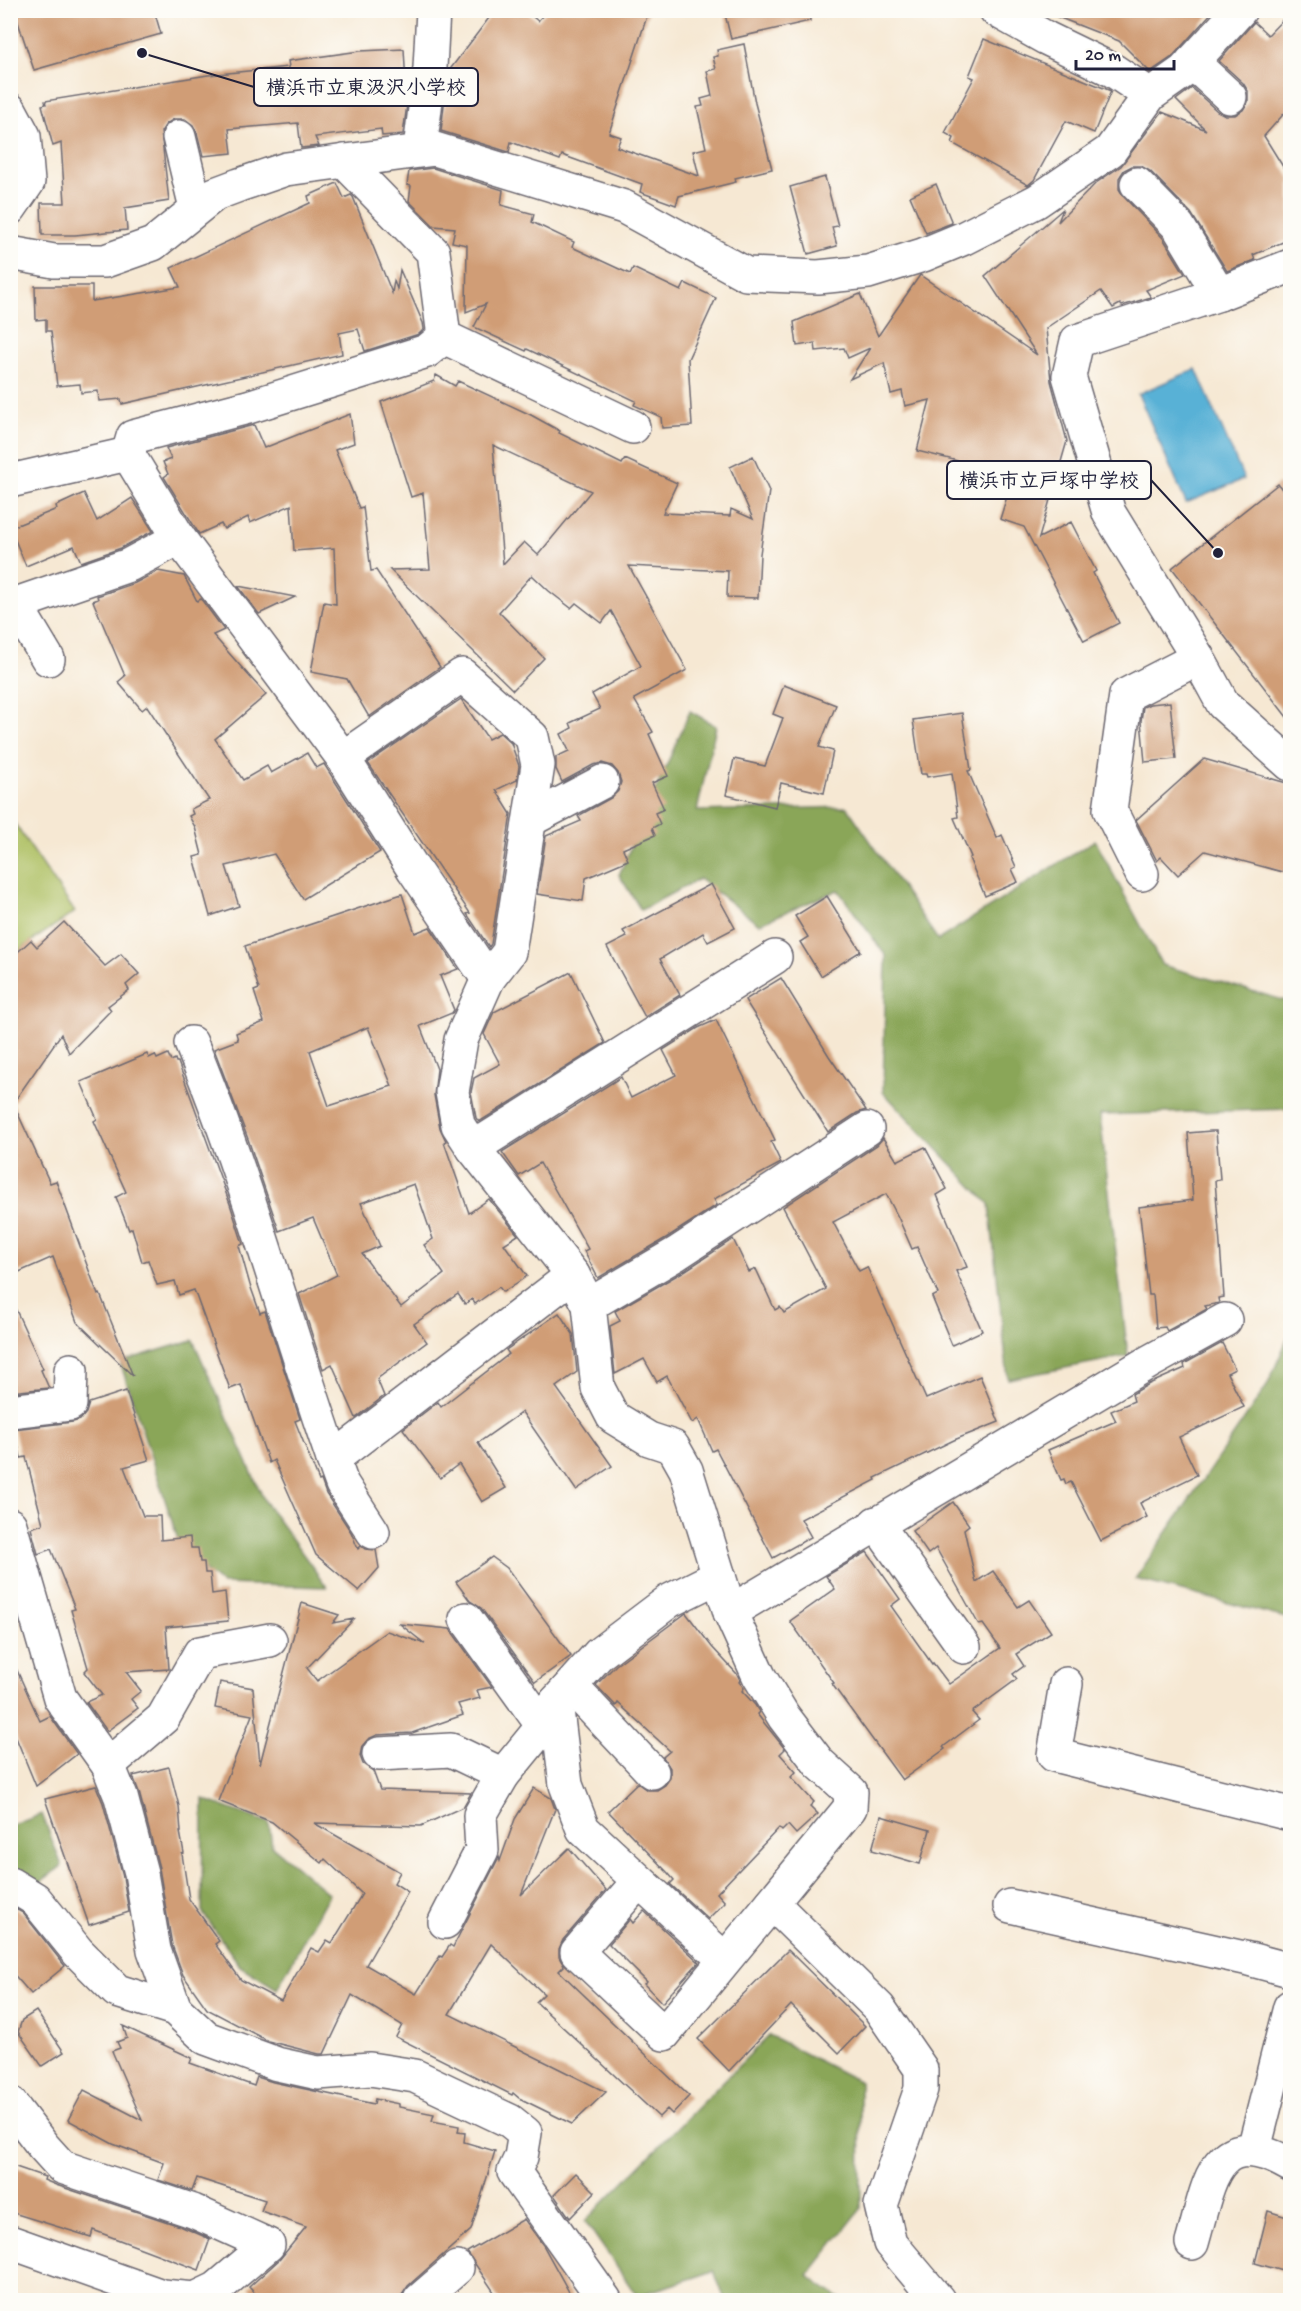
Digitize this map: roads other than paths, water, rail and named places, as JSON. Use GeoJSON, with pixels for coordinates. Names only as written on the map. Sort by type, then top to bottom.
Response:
{"type":"FeatureCollection","features":[{"type":"Feature","properties":{"kind":"street"},"geometry":{"type":"LineString","coordinates":[[420,149],[430,68],[433,10]]}},
{"type":"Feature","properties":{"kind":"street"},"geometry":{"type":"LineString","coordinates":[[996,10],[1046,38],[1114,71],[1150,95]]}},
{"type":"Feature","properties":{"kind":"street"},"geometry":{"type":"LineString","coordinates":[[10,253],[54,261],[105,261],[153,244],[215,194],[286,169],[420,149],[435,149],[624,207],[746,273],[818,277],[868,272],[923,255],[1037,201],[1110,151],[1150,95],[1184,71],[1240,10]]}},
{"type":"Feature","properties":{"kind":"street"},"geometry":{"type":"LineString","coordinates":[[1192,62],[1230,97]]}},
{"type":"Feature","properties":{"kind":"street"},"geometry":{"type":"LineString","coordinates":[[10,110],[24,136],[28,182],[10,208]]}},
{"type":"Feature","properties":{"kind":"street"},"geometry":{"type":"LineString","coordinates":[[179,137],[196,208]]}},
{"type":"Feature","properties":{"kind":"street"},"geometry":{"type":"LineString","coordinates":[[344,161],[433,252],[444,337]]}},
{"type":"Feature","properties":{"kind":"street"},"geometry":{"type":"LineString","coordinates":[[1137,184],[1178,226],[1219,294]]}},
{"type":"Feature","properties":{"kind":"street"},"geometry":{"type":"LineString","coordinates":[[1290,266],[1219,294],[1077,341],[1069,376],[1109,513],[1198,658],[1223,704],[1290,764]]}},
{"type":"Feature","properties":{"kind":"street"},"geometry":{"type":"LineString","coordinates":[[444,337],[633,427]]}},
{"type":"Feature","properties":{"kind":"street"},"geometry":{"type":"LineString","coordinates":[[444,337],[427,351],[248,407],[133,437],[128,454],[179,538],[343,758],[414,870],[488,979]]}},
{"type":"Feature","properties":{"kind":"street"},"geometry":{"type":"LineString","coordinates":[[10,481],[128,454]]}},
{"type":"Feature","properties":{"kind":"street"},"geometry":{"type":"LineString","coordinates":[[48,659],[13,605],[129,566],[179,538]]}},
{"type":"Feature","properties":{"kind":"street"},"geometry":{"type":"LineString","coordinates":[[1142,874],[1110,810],[1126,695],[1198,658]]}},
{"type":"Feature","properties":{"kind":"street"},"geometry":{"type":"LineString","coordinates":[[343,758],[462,675],[532,737],[538,765],[509,952],[488,979],[461,1040],[452,1092],[458,1125],[473,1148],[573,1275],[589,1305],[598,1388],[613,1417],[649,1439],[673,1446],[686,1470],[730,1612],[759,1676],[784,1717],[819,1764],[851,1792],[850,1808],[664,2034],[577,1952],[638,1882]]}},
{"type":"Feature","properties":{"kind":"street"},"geometry":{"type":"LineString","coordinates":[[530,820],[602,782]]}},
{"type":"Feature","properties":{"kind":"street"},"geometry":{"type":"LineString","coordinates":[[473,1148],[775,957]]}},
{"type":"Feature","properties":{"kind":"street"},"geometry":{"type":"LineString","coordinates":[[191,1042],[247,1195],[342,1484],[373,1532]]}},
{"type":"Feature","properties":{"kind":"street"},"geometry":{"type":"LineString","coordinates":[[589,1305],[676,1254],[867,1130]]}},
{"type":"Feature","properties":{"kind":"street"},"geometry":{"type":"LineString","coordinates":[[333,1459],[573,1275]]}},
{"type":"Feature","properties":{"kind":"street"},"geometry":{"type":"LineString","coordinates":[[730,1612],[876,1523],[1149,1362],[1225,1320]]}},
{"type":"Feature","properties":{"kind":"street"},"geometry":{"type":"LineString","coordinates":[[10,1411],[70,1404],[71,1370]]}},
{"type":"Feature","properties":{"kind":"street"},"geometry":{"type":"LineString","coordinates":[[876,1523],[964,1647]]}},
{"type":"Feature","properties":{"kind":"street"},"geometry":{"type":"LineString","coordinates":[[10,1525],[60,1698],[108,1765],[121,1797],[141,1873],[154,1950],[175,2009]]}},
{"type":"Feature","properties":{"kind":"street"},"geometry":{"type":"LineString","coordinates":[[445,1922],[482,1850],[480,1815],[503,1775],[557,1705],[599,1654],[669,1601],[719,1575]]}},
{"type":"Feature","properties":{"kind":"street"},"geometry":{"type":"LineString","coordinates":[[466,1619],[557,1705],[652,1772]]}},
{"type":"Feature","properties":{"kind":"street"},"geometry":{"type":"LineString","coordinates":[[108,1765],[163,1718],[200,1653],[270,1640]]}},
{"type":"Feature","properties":{"kind":"street"},"geometry":{"type":"LineString","coordinates":[[1066,1684],[1054,1755],[1290,1814]]}},
{"type":"Feature","properties":{"kind":"street"},"geometry":{"type":"LineString","coordinates":[[557,1705],[566,1785],[583,1830],[724,1959]]}},
{"type":"Feature","properties":{"kind":"street"},"geometry":{"type":"LineString","coordinates":[[379,1754],[451,1750],[503,1775]]}},
{"type":"Feature","properties":{"kind":"street"},"geometry":{"type":"LineString","coordinates":[[10,1884],[35,1899],[78,1952],[117,1991],[175,2009],[206,2038],[277,2064],[318,2073],[370,2069],[415,2076],[510,2121],[525,2133],[521,2157],[514,2172],[606,2301]]}},
{"type":"Feature","properties":{"kind":"street"},"geometry":{"type":"LineString","coordinates":[[771,1903],[879,2008],[921,2069],[921,2089],[881,2205],[890,2243],[938,2301]]}},
{"type":"Feature","properties":{"kind":"street"},"geometry":{"type":"LineString","coordinates":[[1010,1906],[1290,1970]]}},
{"type":"Feature","properties":{"kind":"street"},"geometry":{"type":"LineString","coordinates":[[1254,2149],[1290,2007]]}},
{"type":"Feature","properties":{"kind":"street"},"geometry":{"type":"LineString","coordinates":[[10,2103],[62,2167],[193,2211],[268,2246],[216,2289],[195,2298],[162,2296],[10,2242]]}},
{"type":"Feature","properties":{"kind":"street"},"geometry":{"type":"LineString","coordinates":[[1192,2243],[1214,2170],[1227,2155],[1254,2149],[1290,2164]]}},
{"type":"Feature","properties":{"kind":"street"},"geometry":{"type":"LineString","coordinates":[[420,2301],[457,2268]]}},
{"type":"Feature","properties":{"kind":"water"},"geometry":{"type":"Polygon","coordinates":[[[1196,369],[1244,479],[1186,503],[1138,394],[1196,369]]]}},
{"type":"Feature","properties":{"kind":"place","name":"横浜市立東汲沢小学校"},"geometry":{"type":"Point","coordinates":[142,53]}},
{"type":"Feature","properties":{"kind":"place","name":"横浜市立戸塚中学校"},"geometry":{"type":"Point","coordinates":[1218,553]}}]}
